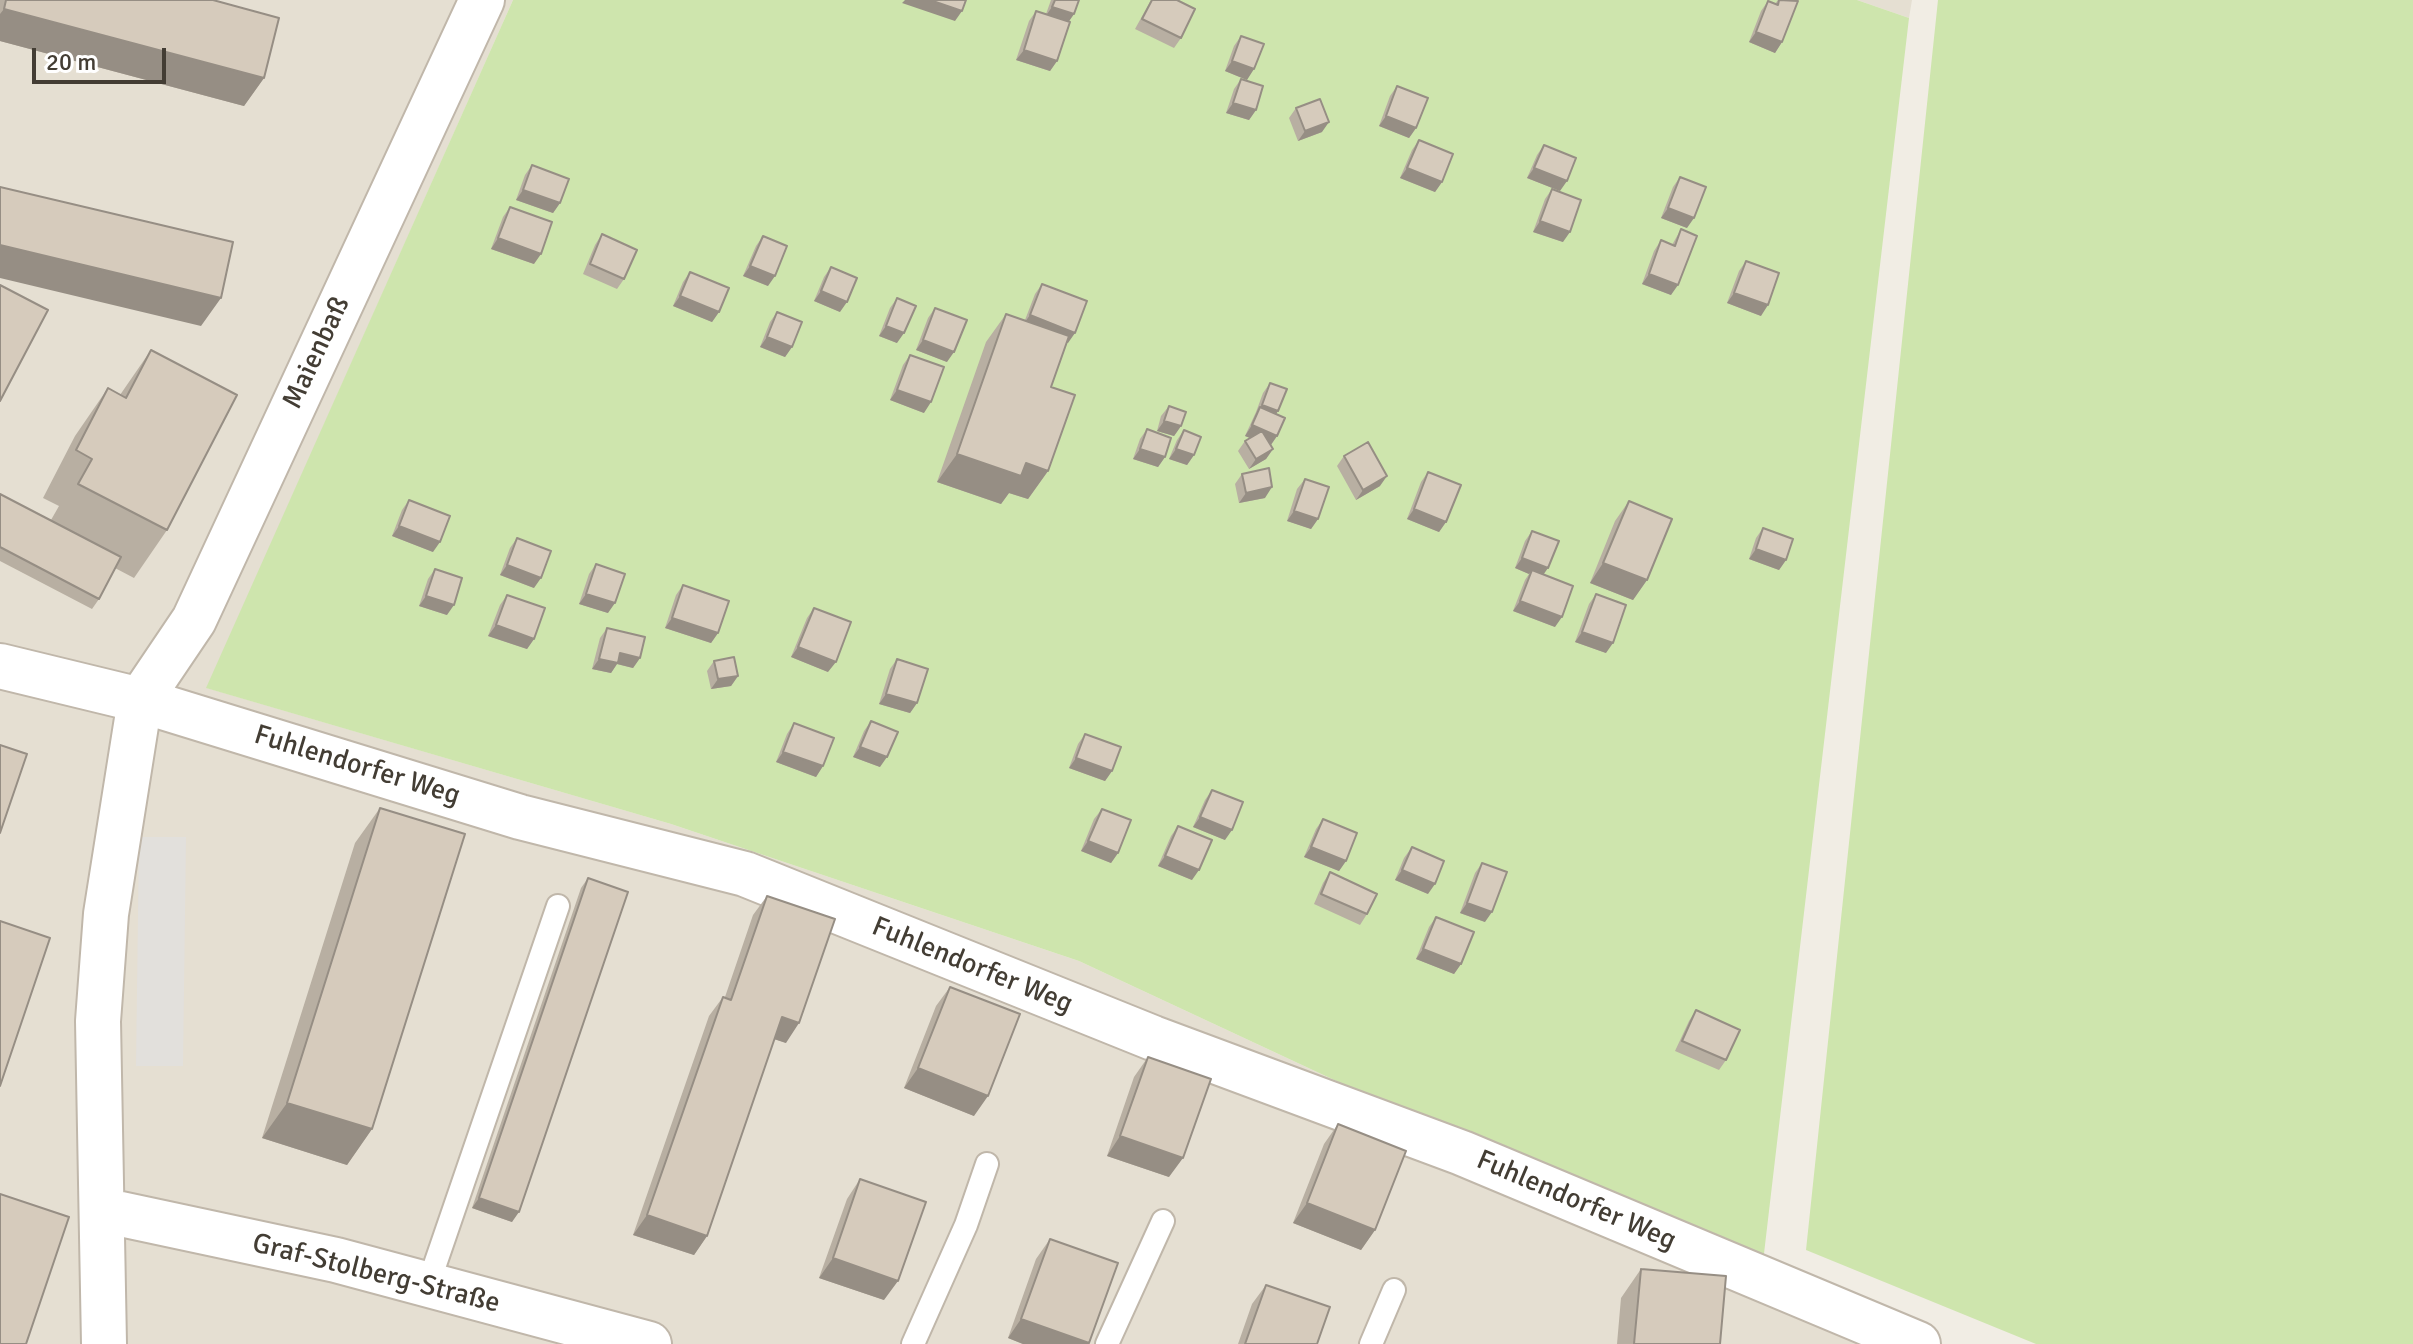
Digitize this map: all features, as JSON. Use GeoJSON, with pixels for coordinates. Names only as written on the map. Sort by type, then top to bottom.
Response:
{"type":"FeatureCollection","features":[{"type":"Feature","properties":{"kind":"street","name":"Maienbaß"},"geometry":{"type":"LineString","coordinates":[[140,700],[194,620],[482,0]]}},
{"type":"Feature","properties":{"kind":"street","name":"Fuhlendorfer Weg"},"geometry":{"type":"LineString","coordinates":[[0,666],[140,700],[520,817],[745,874],[1153,1038],[1462,1153],[1918,1344]]}},
{"type":"Feature","properties":{"kind":"street"},"geometry":{"type":"LineString","coordinates":[[104,1344],[98,1021],[106,914],[140,700]]}},
{"type":"Feature","properties":{"kind":"street","name":"Graf-Stolberg-Straße"},"geometry":{"type":"LineString","coordinates":[[102,1210],[336,1260],[649,1344]]}},
{"type":"Feature","properties":{"kind":"lane"},"geometry":{"type":"LineString","coordinates":[[428,1285],[558,906]]}},
{"type":"Feature","properties":{"kind":"lane"},"geometry":{"type":"LineString","coordinates":[[913,1344],[966,1225],[987,1164]]}},
{"type":"Feature","properties":{"kind":"lane"},"geometry":{"type":"LineString","coordinates":[[1107,1344],[1163,1221]]}},
{"type":"Feature","properties":{"kind":"lane"},"geometry":{"type":"LineString","coordinates":[[1371,1344],[1394,1290]]}},
{"type":"Feature","properties":{"kind":"shaded area"},"geometry":{"type":"Polygon","coordinates":[[[0,0],[513,0],[207,688],[671,824],[1079,961],[1761,1279],[1917,1344],[0,1344],[0,0]]]}},
{"type":"Feature","properties":{"kind":"shaded area"},"geometry":{"type":"Polygon","coordinates":[[[1857,0],[1912,0],[1909,18],[1857,0]]]}},
{"type":"Feature","properties":{"kind":"shaded area"},"geometry":{"type":"Polygon","coordinates":[[[139,837],[186,837],[183,1066],[136,1066],[139,837]]]}},
{"type":"Feature","properties":{"kind":"green space"},"geometry":{"type":"Polygon","coordinates":[[[513,0],[1857,0],[1909,18],[1761,1279],[1079,961],[671,824],[206,688],[513,0]]]}},
{"type":"Feature","properties":{"kind":"green space"},"geometry":{"type":"Polygon","coordinates":[[[1938,0],[2413,0],[2413,1344],[2036,1344],[1806,1250],[1938,0]]]}},
{"type":"Feature","properties":{"kind":"building"},"geometry":{"type":"Polygon","coordinates":[[[6,0],[213,0],[279,18],[264,78],[4,9],[6,0]]]}},
{"type":"Feature","properties":{"kind":"building"},"geometry":{"type":"Polygon","coordinates":[[[930,0],[966,0],[962,11],[930,0]]]}},
{"type":"Feature","properties":{"kind":"building"},"geometry":{"type":"Polygon","coordinates":[[[1055,0],[1079,0],[1074,14],[1052,7],[1055,0]]]}},
{"type":"Feature","properties":{"kind":"building"},"geometry":{"type":"Polygon","coordinates":[[[1152,0],[1177,0],[1195,9],[1181,38],[1142,19],[1152,0]]]}},
{"type":"Feature","properties":{"kind":"building"},"geometry":{"type":"Polygon","coordinates":[[[1779,0],[1798,1],[1782,42],[1756,32],[1768,1],[1778,5],[1779,0]]]}},
{"type":"Feature","properties":{"kind":"building"},"geometry":{"type":"Polygon","coordinates":[[[1036,11],[1070,22],[1057,61],[1024,50],[1036,11]]]}},
{"type":"Feature","properties":{"kind":"building"},"geometry":{"type":"Polygon","coordinates":[[[1241,36],[1264,44],[1254,69],[1232,61],[1241,36]]]}},
{"type":"Feature","properties":{"kind":"building"},"geometry":{"type":"Polygon","coordinates":[[[1241,79],[1263,86],[1256,110],[1233,103],[1241,79]]]}},
{"type":"Feature","properties":{"kind":"building"},"geometry":{"type":"Polygon","coordinates":[[[1397,86],[1428,98],[1416,128],[1386,116],[1397,86]]]}},
{"type":"Feature","properties":{"kind":"building"},"geometry":{"type":"Polygon","coordinates":[[[1320,99],[1329,122],[1305,131],[1296,108],[1320,99]]]}},
{"type":"Feature","properties":{"kind":"building"},"geometry":{"type":"Polygon","coordinates":[[[1419,140],[1453,154],[1442,182],[1407,168],[1419,140]]]}},
{"type":"Feature","properties":{"kind":"building"},"geometry":{"type":"Polygon","coordinates":[[[1544,145],[1576,158],[1567,181],[1534,168],[1544,145]]]}},
{"type":"Feature","properties":{"kind":"building"},"geometry":{"type":"Polygon","coordinates":[[[532,165],[569,179],[560,203],[523,190],[532,165]]]}},
{"type":"Feature","properties":{"kind":"building"},"geometry":{"type":"Polygon","coordinates":[[[1680,177],[1706,187],[1694,218],[1668,208],[1680,177]]]}},
{"type":"Feature","properties":{"kind":"building"},"geometry":{"type":"Polygon","coordinates":[[[0,187],[233,242],[221,298],[0,245],[0,187]]]}},
{"type":"Feature","properties":{"kind":"building"},"geometry":{"type":"Polygon","coordinates":[[[1552,189],[1581,200],[1570,232],[1540,221],[1552,189]]]}},
{"type":"Feature","properties":{"kind":"building"},"geometry":{"type":"Polygon","coordinates":[[[510,207],[552,222],[541,254],[498,238],[510,207]]]}},
{"type":"Feature","properties":{"kind":"building"},"geometry":{"type":"Polygon","coordinates":[[[1681,229],[1697,236],[1678,285],[1649,274],[1661,240],[1675,246],[1681,229]]]}},
{"type":"Feature","properties":{"kind":"building"},"geometry":{"type":"Polygon","coordinates":[[[602,234],[637,250],[624,279],[590,264],[602,234]]]}},
{"type":"Feature","properties":{"kind":"building"},"geometry":{"type":"Polygon","coordinates":[[[763,236],[787,246],[775,276],[750,266],[763,236]]]}},
{"type":"Feature","properties":{"kind":"building"},"geometry":{"type":"Polygon","coordinates":[[[1746,261],[1779,273],[1768,305],[1734,293],[1746,261]]]}},
{"type":"Feature","properties":{"kind":"building"},"geometry":{"type":"Polygon","coordinates":[[[831,267],[857,278],[847,302],[821,291],[831,267]]]}},
{"type":"Feature","properties":{"kind":"building"},"geometry":{"type":"Polygon","coordinates":[[[690,272],[729,288],[719,312],[680,296],[690,272]]]}},
{"type":"Feature","properties":{"kind":"building"},"geometry":{"type":"Polygon","coordinates":[[[1042,284],[1087,301],[1075,333],[1030,315],[1042,284]]]}},
{"type":"Feature","properties":{"kind":"building"},"geometry":{"type":"Polygon","coordinates":[[[0,285],[48,310],[0,401],[0,285]]]}},
{"type":"Feature","properties":{"kind":"building"},"geometry":{"type":"Polygon","coordinates":[[[897,298],[916,306],[904,333],[886,326],[897,298]]]}},
{"type":"Feature","properties":{"kind":"building"},"geometry":{"type":"Polygon","coordinates":[[[935,308],[967,320],[954,352],[923,340],[935,308]]]}},
{"type":"Feature","properties":{"kind":"building"},"geometry":{"type":"Polygon","coordinates":[[[777,312],[802,322],[792,347],[767,337],[777,312]]]}},
{"type":"Feature","properties":{"kind":"building"},"geometry":{"type":"Polygon","coordinates":[[[1006,314],[1069,336],[1051,387],[1075,395],[1048,471],[1026,463],[1021,476],[957,454],[1006,314]]]}},
{"type":"Feature","properties":{"kind":"building"},"geometry":{"type":"Polygon","coordinates":[[[151,350],[237,395],[167,530],[78,484],[92,459],[76,450],[108,388],[126,398],[151,350]]]}},
{"type":"Feature","properties":{"kind":"building"},"geometry":{"type":"Polygon","coordinates":[[[910,355],[944,367],[931,402],[897,390],[910,355]]]}},
{"type":"Feature","properties":{"kind":"building"},"geometry":{"type":"Polygon","coordinates":[[[1270,383],[1287,389],[1278,411],[1262,405],[1270,383]]]}},
{"type":"Feature","properties":{"kind":"building"},"geometry":{"type":"Polygon","coordinates":[[[1169,406],[1186,412],[1181,426],[1164,421],[1169,406]]]}},
{"type":"Feature","properties":{"kind":"building"},"geometry":{"type":"Polygon","coordinates":[[[1260,407],[1285,418],[1277,436],[1252,425],[1260,407]]]}},
{"type":"Feature","properties":{"kind":"building"},"geometry":{"type":"Polygon","coordinates":[[[1147,429],[1171,438],[1165,457],[1140,449],[1147,429]]]}},
{"type":"Feature","properties":{"kind":"building"},"geometry":{"type":"Polygon","coordinates":[[[1184,430],[1201,437],[1194,455],[1176,449],[1184,430]]]}},
{"type":"Feature","properties":{"kind":"building"},"geometry":{"type":"Polygon","coordinates":[[[1262,431],[1273,449],[1256,459],[1245,441],[1262,431]]]}},
{"type":"Feature","properties":{"kind":"building"},"geometry":{"type":"Polygon","coordinates":[[[1368,442],[1387,476],[1363,490],[1344,456],[1368,442]]]}},
{"type":"Feature","properties":{"kind":"building"},"geometry":{"type":"Polygon","coordinates":[[[1269,468],[1272,487],[1246,493],[1242,474],[1269,468]]]}},
{"type":"Feature","properties":{"kind":"building"},"geometry":{"type":"Polygon","coordinates":[[[1428,472],[1461,485],[1446,522],[1414,509],[1428,472]]]}},
{"type":"Feature","properties":{"kind":"building"},"geometry":{"type":"Polygon","coordinates":[[[1305,479],[1329,487],[1318,519],[1294,511],[1305,479]]]}},
{"type":"Feature","properties":{"kind":"building"},"geometry":{"type":"Polygon","coordinates":[[[0,494],[121,557],[99,599],[0,547],[0,494]]]}},
{"type":"Feature","properties":{"kind":"building"},"geometry":{"type":"Polygon","coordinates":[[[409,500],[450,516],[440,542],[399,526],[409,500]]]}},
{"type":"Feature","properties":{"kind":"building"},"geometry":{"type":"Polygon","coordinates":[[[1629,501],[1672,519],[1647,580],[1603,563],[1629,501]]]}},
{"type":"Feature","properties":{"kind":"building"},"geometry":{"type":"Polygon","coordinates":[[[1763,528],[1793,539],[1786,560],[1756,549],[1763,528]]]}},
{"type":"Feature","properties":{"kind":"building"},"geometry":{"type":"Polygon","coordinates":[[[1532,531],[1559,541],[1548,568],[1522,558],[1532,531]]]}},
{"type":"Feature","properties":{"kind":"building"},"geometry":{"type":"Polygon","coordinates":[[[517,538],[551,551],[541,578],[507,565],[517,538]]]}},
{"type":"Feature","properties":{"kind":"building"},"geometry":{"type":"Polygon","coordinates":[[[596,564],[625,574],[615,603],[586,594],[596,564]]]}},
{"type":"Feature","properties":{"kind":"building"},"geometry":{"type":"Polygon","coordinates":[[[435,569],[462,578],[454,605],[426,596],[435,569]]]}},
{"type":"Feature","properties":{"kind":"building"},"geometry":{"type":"Polygon","coordinates":[[[1532,570],[1573,586],[1562,617],[1520,601],[1532,570]]]}},
{"type":"Feature","properties":{"kind":"building"},"geometry":{"type":"Polygon","coordinates":[[[683,585],[729,601],[718,633],[672,618],[683,585]]]}},
{"type":"Feature","properties":{"kind":"building"},"geometry":{"type":"Polygon","coordinates":[[[1596,594],[1626,605],[1613,643],[1582,632],[1596,594]]]}},
{"type":"Feature","properties":{"kind":"building"},"geometry":{"type":"Polygon","coordinates":[[[507,595],[545,608],[534,639],[496,625],[507,595]]]}},
{"type":"Feature","properties":{"kind":"building"},"geometry":{"type":"Polygon","coordinates":[[[814,608],[851,622],[836,662],[798,647],[814,608]]]}},
{"type":"Feature","properties":{"kind":"building"},"geometry":{"type":"Polygon","coordinates":[[[607,628],[645,637],[640,658],[620,653],[618,663],[599,659],[607,628]]]}},
{"type":"Feature","properties":{"kind":"building"},"geometry":{"type":"Polygon","coordinates":[[[734,657],[738,676],[718,679],[714,661],[734,657]]]}},
{"type":"Feature","properties":{"kind":"building"},"geometry":{"type":"Polygon","coordinates":[[[897,659],[928,669],[917,703],[886,694],[897,659]]]}},
{"type":"Feature","properties":{"kind":"building"},"geometry":{"type":"Polygon","coordinates":[[[871,721],[898,732],[887,757],[860,747],[871,721]]]}},
{"type":"Feature","properties":{"kind":"building"},"geometry":{"type":"Polygon","coordinates":[[[794,723],[834,738],[823,766],[783,752],[794,723]]]}},
{"type":"Feature","properties":{"kind":"building"},"geometry":{"type":"Polygon","coordinates":[[[1085,734],[1121,747],[1112,771],[1076,758],[1085,734]]]}},
{"type":"Feature","properties":{"kind":"building"},"geometry":{"type":"Polygon","coordinates":[[[0,745],[27,754],[0,833],[0,745]]]}},
{"type":"Feature","properties":{"kind":"building"},"geometry":{"type":"Polygon","coordinates":[[[1212,790],[1243,802],[1232,830],[1200,817],[1212,790]]]}},
{"type":"Feature","properties":{"kind":"building"},"geometry":{"type":"Polygon","coordinates":[[[380,808],[465,834],[372,1129],[287,1103],[380,808]]]}},
{"type":"Feature","properties":{"kind":"building"},"geometry":{"type":"Polygon","coordinates":[[[1102,809],[1131,820],[1118,853],[1088,841],[1102,809]]]}},
{"type":"Feature","properties":{"kind":"building"},"geometry":{"type":"Polygon","coordinates":[[[1323,819],[1357,833],[1346,861],[1311,847],[1323,819]]]}},
{"type":"Feature","properties":{"kind":"building"},"geometry":{"type":"Polygon","coordinates":[[[1178,826],[1212,840],[1199,870],[1165,856],[1178,826]]]}},
{"type":"Feature","properties":{"kind":"building"},"geometry":{"type":"Polygon","coordinates":[[[1412,847],[1444,861],[1435,884],[1402,870],[1412,847]]]}},
{"type":"Feature","properties":{"kind":"building"},"geometry":{"type":"Polygon","coordinates":[[[1482,863],[1507,872],[1492,912],[1467,903],[1482,863]]]}},
{"type":"Feature","properties":{"kind":"building"},"geometry":{"type":"Polygon","coordinates":[[[1330,872],[1377,894],[1367,914],[1321,894],[1330,872]]]}},
{"type":"Feature","properties":{"kind":"building"},"geometry":{"type":"Polygon","coordinates":[[[588,878],[628,892],[519,1212],[479,1198],[588,878]]]}},
{"type":"Feature","properties":{"kind":"building"},"geometry":{"type":"Polygon","coordinates":[[[767,896],[835,919],[799,1023],[782,1017],[707,1236],[647,1215],[723,997],[731,1000],[767,896]]]}},
{"type":"Feature","properties":{"kind":"building"},"geometry":{"type":"Polygon","coordinates":[[[1436,917],[1474,932],[1461,964],[1423,949],[1436,917]]]}},
{"type":"Feature","properties":{"kind":"building"},"geometry":{"type":"Polygon","coordinates":[[[0,921],[50,938],[0,1086],[0,921]]]}},
{"type":"Feature","properties":{"kind":"building"},"geometry":{"type":"Polygon","coordinates":[[[950,987],[1020,1014],[988,1096],[918,1068],[950,987]]]}},
{"type":"Feature","properties":{"kind":"building"},"geometry":{"type":"Polygon","coordinates":[[[1696,1010],[1740,1030],[1726,1060],[1682,1041],[1696,1010]]]}},
{"type":"Feature","properties":{"kind":"building"},"geometry":{"type":"Polygon","coordinates":[[[1148,1057],[1211,1079],[1183,1158],[1120,1136],[1148,1057]]]}},
{"type":"Feature","properties":{"kind":"building"},"geometry":{"type":"Polygon","coordinates":[[[1338,1124],[1406,1151],[1375,1230],[1307,1203],[1338,1124]]]}},
{"type":"Feature","properties":{"kind":"building"},"geometry":{"type":"Polygon","coordinates":[[[860,1179],[926,1202],[898,1281],[833,1258],[860,1179]]]}},
{"type":"Feature","properties":{"kind":"building"},"geometry":{"type":"Polygon","coordinates":[[[0,1194],[69,1217],[26,1344],[0,1344],[0,1194]]]}},
{"type":"Feature","properties":{"kind":"building"},"geometry":{"type":"Polygon","coordinates":[[[1050,1239],[1118,1263],[1089,1343],[1021,1319],[1050,1239]]]}},
{"type":"Feature","properties":{"kind":"building"},"geometry":{"type":"Polygon","coordinates":[[[1641,1269],[1726,1276],[1720,1344],[1634,1344],[1641,1269]]]}},
{"type":"Feature","properties":{"kind":"building"},"geometry":{"type":"Polygon","coordinates":[[[1266,1285],[1330,1307],[1317,1344],[1245,1344],[1266,1285]]]}}]}
